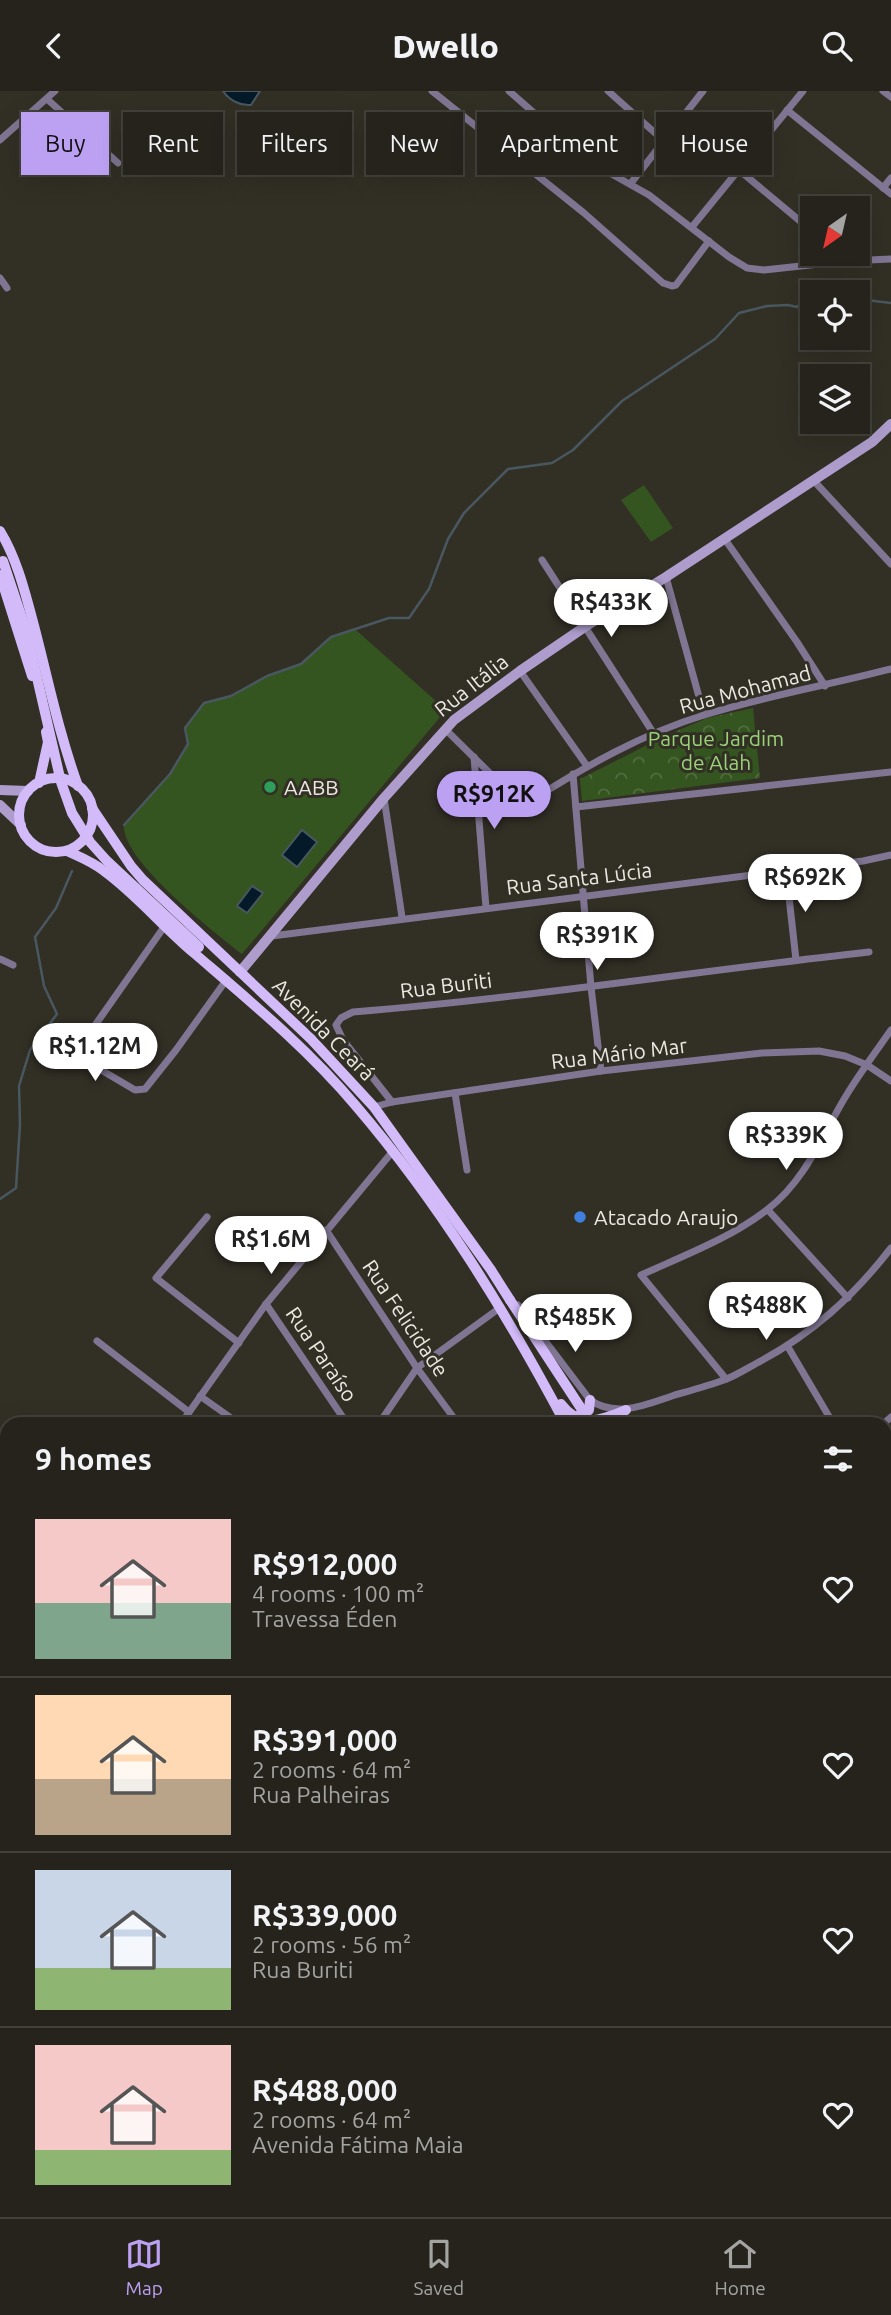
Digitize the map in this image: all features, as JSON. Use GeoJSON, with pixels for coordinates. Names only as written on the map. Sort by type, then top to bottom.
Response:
{"type":"FeatureCollection","features":[{"type":"Feature","properties":{"kind":"main road"},"geometry":{"type":"LineString","coordinates":[[0,531],[21,580],[63,743],[78,786],[87,796],[92,808],[88,835],[79,845],[67,851],[53,852],[40,849],[29,841],[21,825],[20,809],[29,791],[39,783],[59,779],[78,786]]}},
{"type":"Feature","properties":{"kind":"main road"},"geometry":{"type":"LineString","coordinates":[[1,559],[26,631],[61,782],[72,813],[90,842],[107,861],[199,947],[223,977]]}},
{"type":"Feature","properties":{"kind":"main road"},"geometry":{"type":"LineString","coordinates":[[0,575],[31,671],[48,742],[39,783]]}},
{"type":"Feature","properties":{"kind":"main road","name":"Avenida Ceará"},"geometry":{"type":"LineString","coordinates":[[92,808],[143,880],[311,1039],[374,1107],[586,1417]]}},
{"type":"Feature","properties":{"kind":"main road"},"geometry":{"type":"LineString","coordinates":[[67,851],[103,870],[223,977]]}},
{"type":"Feature","properties":{"kind":"main road","name":"Avenida Ceará"},"geometry":{"type":"LineString","coordinates":[[223,977],[304,1050],[393,1151],[506,1301],[542,1380],[568,1417]]}},
{"type":"Feature","properties":{"kind":"main road"},"geometry":{"type":"LineString","coordinates":[[578,1417],[589,1410],[590,1400]]}},
{"type":"Feature","properties":{"kind":"main road"},"geometry":{"type":"LineString","coordinates":[[606,1417],[626,1410]]}},
{"type":"Feature","properties":{"kind":"street"},"geometry":{"type":"LineString","coordinates":[[0,140],[55,91]]}},
{"type":"Feature","properties":{"kind":"street"},"geometry":{"type":"LineString","coordinates":[[432,91],[584,213],[663,283],[676,285],[709,241]]}},
{"type":"Feature","properties":{"kind":"street"},"geometry":{"type":"LineString","coordinates":[[509,91],[575,149],[614,176],[631,183],[740,265],[764,269],[800,266]]}},
{"type":"Feature","properties":{"kind":"street"},"geometry":{"type":"LineString","coordinates":[[608,91],[656,135]]}},
{"type":"Feature","properties":{"kind":"street"},"geometry":{"type":"LineString","coordinates":[[686,112],[703,91]]}},
{"type":"Feature","properties":{"kind":"street"},"geometry":{"type":"LineString","coordinates":[[772,129],[803,91]]}},
{"type":"Feature","properties":{"kind":"street"},"geometry":{"type":"LineString","coordinates":[[883,91],[891,97]]}},
{"type":"Feature","properties":{"kind":"street"},"geometry":{"type":"LineString","coordinates":[[47,99],[118,163]]}},
{"type":"Feature","properties":{"kind":"street"},"geometry":{"type":"LineString","coordinates":[[787,110],[891,194]]}},
{"type":"Feature","properties":{"kind":"street"},"geometry":{"type":"LineString","coordinates":[[631,183],[656,150]]}},
{"type":"Feature","properties":{"kind":"street"},"geometry":{"type":"LineString","coordinates":[[692,227],[735,175]]}},
{"type":"Feature","properties":{"kind":"street"},"geometry":{"type":"LineString","coordinates":[[745,175],[800,221]]}},
{"type":"Feature","properties":{"kind":"street"},"geometry":{"type":"LineString","coordinates":[[883,188],[891,178]]}},
{"type":"Feature","properties":{"kind":"street"},"geometry":{"type":"LineString","coordinates":[[870,260],[891,259]]}},
{"type":"Feature","properties":{"kind":"street"},"geometry":{"type":"LineString","coordinates":[[0,278],[7,288]]}},
{"type":"Feature","properties":{"kind":"street","name":"Rua Itália"},"geometry":{"type":"LineString","coordinates":[[240,972],[383,798],[445,729],[520,671],[586,626],[814,481],[891,426]]}},
{"type":"Feature","properties":{"kind":"street"},"geometry":{"type":"LineString","coordinates":[[814,481],[891,564]]}},
{"type":"Feature","properties":{"kind":"street"},"geometry":{"type":"LineString","coordinates":[[724,538],[825,686]]}},
{"type":"Feature","properties":{"kind":"street"},"geometry":{"type":"LineString","coordinates":[[542,561],[654,734]]}},
{"type":"Feature","properties":{"kind":"street"},"geometry":{"type":"LineString","coordinates":[[666,577],[704,715]]}},
{"type":"Feature","properties":{"kind":"street","name":"Rua Mohamad"},"geometry":{"type":"LineString","coordinates":[[445,729],[512,795],[521,801],[532,800],[587,766],[654,734],[704,715],[891,669]]}},
{"type":"Feature","properties":{"kind":"street"},"geometry":{"type":"LineString","coordinates":[[520,671],[587,766]]}},
{"type":"Feature","properties":{"kind":"street"},"geometry":{"type":"LineString","coordinates":[[474,757],[486,908]]}},
{"type":"Feature","properties":{"kind":"street"},"geometry":{"type":"LineString","coordinates":[[576,807],[891,772]]}},
{"type":"Feature","properties":{"kind":"street"},"geometry":{"type":"LineString","coordinates":[[573,775],[601,1071]]}},
{"type":"Feature","properties":{"kind":"street"},"geometry":{"type":"LineString","coordinates":[[0,790],[29,791]]}},
{"type":"Feature","properties":{"kind":"street"},"geometry":{"type":"LineString","coordinates":[[383,798],[402,918]]}},
{"type":"Feature","properties":{"kind":"street"},"geometry":{"type":"LineString","coordinates":[[0,805],[21,825]]}},
{"type":"Feature","properties":{"kind":"street","name":"Rua Santa Lúcia"},"geometry":{"type":"LineString","coordinates":[[272,936],[863,861],[891,855]]}},
{"type":"Feature","properties":{"kind":"street"},"geometry":{"type":"LineString","coordinates":[[786,870],[796,960]]}},
{"type":"Feature","properties":{"kind":"street"},"geometry":{"type":"LineString","coordinates":[[164,927],[83,1041],[80,1056],[135,1090],[145,1089],[176,1050],[223,977]]}},
{"type":"Feature","properties":{"kind":"street","name":"Rua Buriti"},"geometry":{"type":"LineString","coordinates":[[392,1102],[343,1040],[336,1025],[341,1018],[353,1012],[591,987],[869,952]]}},
{"type":"Feature","properties":{"kind":"street"},"geometry":{"type":"LineString","coordinates":[[0,959],[13,965]]}},
{"type":"Feature","properties":{"kind":"street"},"geometry":{"type":"LineString","coordinates":[[726,1379],[641,1275],[713,1242],[768,1210],[804,1171],[849,1092],[891,1030]]}},
{"type":"Feature","properties":{"kind":"street","name":"Rua Mário Mar"},"geometry":{"type":"LineString","coordinates":[[374,1107],[392,1102],[601,1071],[762,1053],[819,1051],[845,1056],[867,1065],[891,1081]]}},
{"type":"Feature","properties":{"kind":"street"},"geometry":{"type":"LineString","coordinates":[[455,1093],[467,1170]]}},
{"type":"Feature","properties":{"kind":"street"},"geometry":{"type":"LineString","coordinates":[[186,1417],[266,1304],[393,1151]]}},
{"type":"Feature","properties":{"kind":"street"},"geometry":{"type":"LineString","coordinates":[[768,1210],[848,1298]]}},
{"type":"Feature","properties":{"kind":"street"},"geometry":{"type":"LineString","coordinates":[[207,1217],[156,1278],[239,1343]]}},
{"type":"Feature","properties":{"kind":"street","name":"Rua Felicidade"},"geometry":{"type":"LineString","coordinates":[[326,1230],[417,1368],[453,1417]]}},
{"type":"Feature","properties":{"kind":"street"},"geometry":{"type":"LineString","coordinates":[[590,1400],[598,1406],[626,1410],[726,1379],[788,1347],[805,1335],[870,1276],[891,1248]]}},
{"type":"Feature","properties":{"kind":"street"},"geometry":{"type":"LineString","coordinates":[[383,1417],[417,1368],[506,1301]]}},
{"type":"Feature","properties":{"kind":"street","name":"Avenida Ceará"},"geometry":{"type":"LineString","coordinates":[[506,1301],[520,1307],[590,1400]]}},
{"type":"Feature","properties":{"kind":"street","name":"Rua Paraíso"},"geometry":{"type":"LineString","coordinates":[[266,1304],[343,1417]]}},
{"type":"Feature","properties":{"kind":"street"},"geometry":{"type":"LineString","coordinates":[[97,1341],[189,1412]]}},
{"type":"Feature","properties":{"kind":"street"},"geometry":{"type":"LineString","coordinates":[[788,1347],[829,1417]]}},
{"type":"Feature","properties":{"kind":"street"},"geometry":{"type":"LineString","coordinates":[[200,1395],[231,1417]]}},
{"type":"Feature","properties":{"kind":"street"},"geometry":{"type":"LineString","coordinates":[[623,1417],[626,1410]]}},
{"type":"Feature","properties":{"kind":"green space"},"geometry":{"type":"Polygon","coordinates":[[[644,485],[673,528],[651,542],[621,500],[644,485]]]}},
{"type":"Feature","properties":{"kind":"green space","name":"AABB"},"geometry":{"type":"Polygon","coordinates":[[[356,630],[446,710],[242,954],[192,913],[153,875],[137,857],[127,840],[124,825],[170,774],[188,744],[185,728],[204,703],[231,696],[267,676],[301,664],[331,637],[356,630]]]}},
{"type":"Feature","properties":{"kind":"green space","name":"Parque Jardim de Alah"},"geometry":{"type":"Polygon","coordinates":[[[753,708],[760,778],[582,801],[580,779],[707,718],[753,708]]]}},
{"type":"Feature","properties":{"kind":"water"},"geometry":{"type":"Polygon","coordinates":[[[223,91],[260,91],[251,105],[243,105],[235,102],[223,91]]]}},
{"type":"Feature","properties":{"kind":"water"},"geometry":{"type":"Polygon","coordinates":[[[302,830],[317,842],[297,867],[282,855],[302,830]]]}},
{"type":"Feature","properties":{"kind":"water"},"geometry":{"type":"Polygon","coordinates":[[[252,886],[263,893],[247,913],[237,906],[252,886]]]}},
{"type":"Feature","properties":{"kind":"waterway"},"geometry":{"type":"LineString","coordinates":[[870,300],[891,303]]}},
{"type":"Feature","properties":{"kind":"waterway"},"geometry":{"type":"LineString","coordinates":[[124,825],[170,774],[188,744],[185,728],[204,703],[231,696],[267,676],[301,664],[331,637],[389,618],[409,618],[429,589],[448,539],[464,513],[508,469],[552,463],[573,450],[622,401],[715,339],[739,313],[767,306],[797,307],[800,304]]}},
{"type":"Feature","properties":{"kind":"waterway"},"geometry":{"type":"LineString","coordinates":[[0,1199],[16,1188],[20,1124],[19,1086],[30,1050],[57,1014],[44,986],[35,937],[56,908],[72,871]]}},
{"type":"Feature","properties":{"kind":"place","name":"AABB"},"geometry":{"type":"Point","coordinates":[270,787]}},
{"type":"Feature","properties":{"kind":"place","name":"Atacado Araujo"},"geometry":{"type":"Point","coordinates":[580,1217]}}]}
